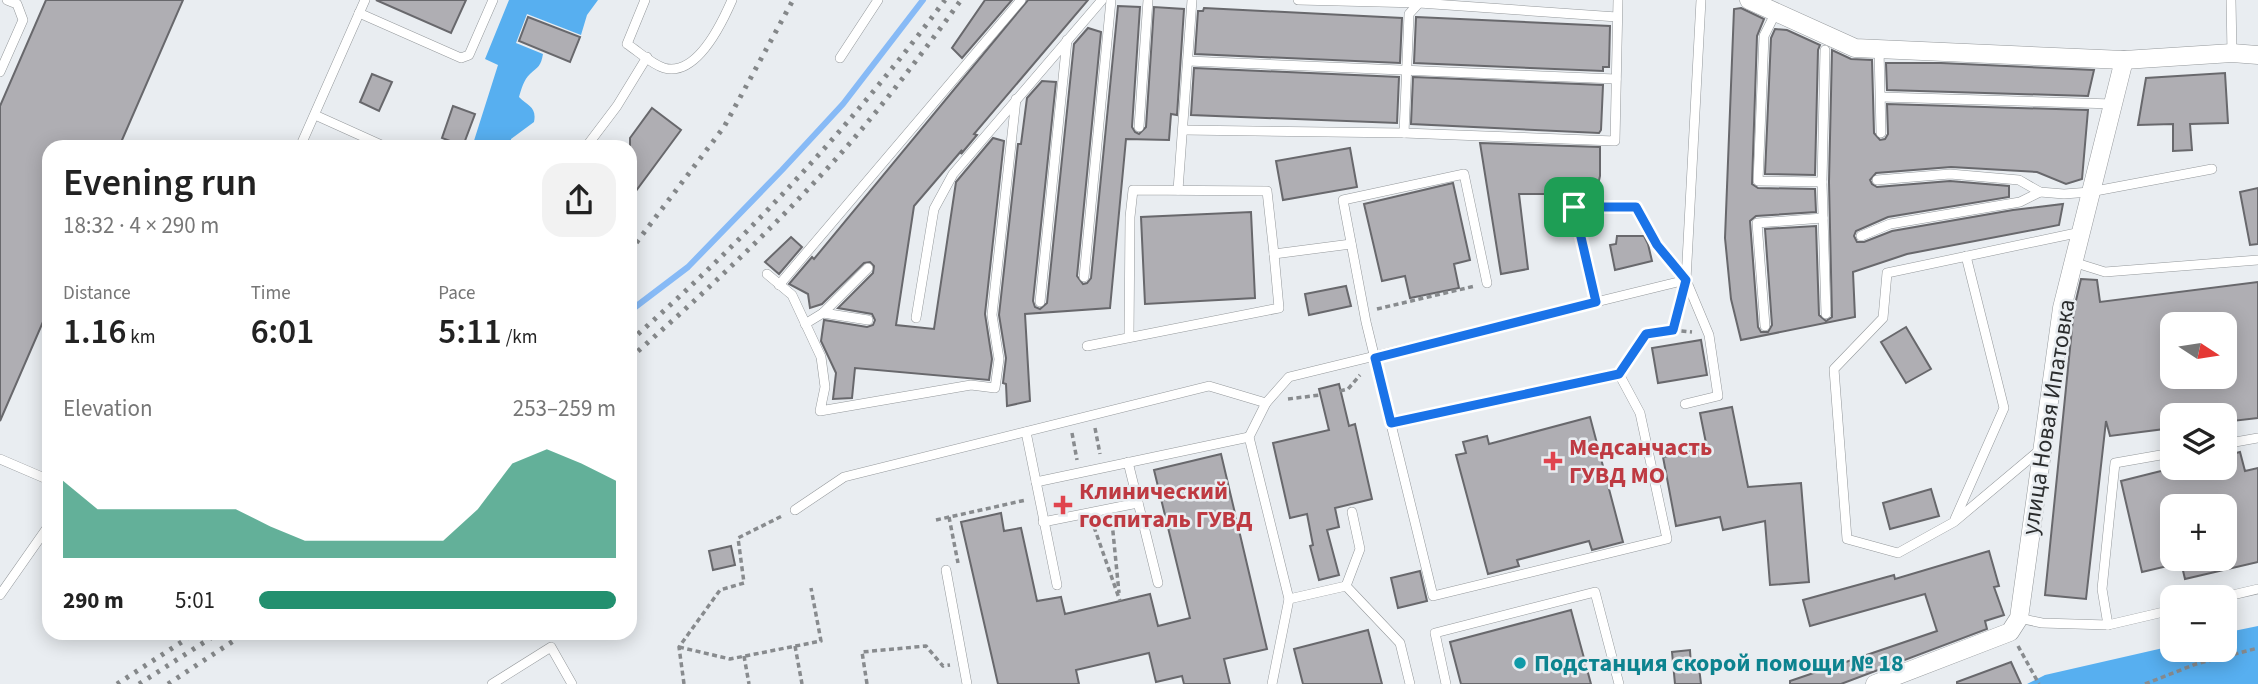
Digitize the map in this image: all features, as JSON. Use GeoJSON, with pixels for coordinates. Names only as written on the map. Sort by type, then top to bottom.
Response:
{"type":"FeatureCollection","features":[{"type":"Feature","properties":{"kind":"street"},"geometry":{"type":"LineString","coordinates":[[1749,0],[1855,48],[2124,60],[2232,53],[2258,55]]}},
{"type":"Feature","properties":{"kind":"street","name":"улица Новая Ипатовка"},"geometry":{"type":"LineString","coordinates":[[2015,625],[2062,308],[2124,60]]}},
{"type":"Feature","properties":{"kind":"street"},"geometry":{"type":"LineString","coordinates":[[1875,684],[2015,625]]}},
{"type":"Feature","properties":{"kind":"lane"},"geometry":{"type":"LineString","coordinates":[[0,72],[23,20],[17,4],[7,0]]}},
{"type":"Feature","properties":{"kind":"lane"},"geometry":{"type":"LineString","coordinates":[[303,140],[365,0]]}},
{"type":"Feature","properties":{"kind":"lane"},"geometry":{"type":"LineString","coordinates":[[359,13],[461,58],[469,55],[493,0]]}},
{"type":"Feature","properties":{"kind":"lane"},"geometry":{"type":"LineString","coordinates":[[645,0],[627,44],[662,68],[678,67],[704,51],[721,25],[732,0]]}},
{"type":"Feature","properties":{"kind":"lane"},"geometry":{"type":"LineString","coordinates":[[840,58],[878,0]]}},
{"type":"Feature","properties":{"kind":"lane"},"geometry":{"type":"LineString","coordinates":[[779,285],[1021,0]]}},
{"type":"Feature","properties":{"kind":"lane"},"geometry":{"type":"LineString","coordinates":[[916,318],[934,209],[953,174],[1102,0]]}},
{"type":"Feature","properties":{"kind":"lane"},"geometry":{"type":"LineString","coordinates":[[1084,277],[1111,0]]}},
{"type":"Feature","properties":{"kind":"lane"},"geometry":{"type":"LineString","coordinates":[[1139,127],[1148,0]]}},
{"type":"Feature","properties":{"kind":"lane"},"geometry":{"type":"LineString","coordinates":[[1178,190],[1192,0]]}},
{"type":"Feature","properties":{"kind":"lane"},"geometry":{"type":"LineString","coordinates":[[1298,0],[1419,3],[1617,17]]}},
{"type":"Feature","properties":{"kind":"lane"},"geometry":{"type":"LineString","coordinates":[[1183,130],[1404,133],[1615,141],[1618,0]]}},
{"type":"Feature","properties":{"kind":"lane"},"geometry":{"type":"LineString","coordinates":[[1686,280],[1701,0]]}},
{"type":"Feature","properties":{"kind":"lane"},"geometry":{"type":"LineString","coordinates":[[2231,0],[2232,53]]}},
{"type":"Feature","properties":{"kind":"lane"},"geometry":{"type":"LineString","coordinates":[[1404,133],[1409,14],[1419,3]]}},
{"type":"Feature","properties":{"kind":"lane"},"geometry":{"type":"LineString","coordinates":[[1776,12],[1764,36],[1758,181],[1822,182]]}},
{"type":"Feature","properties":{"kind":"lane"},"geometry":{"type":"LineString","coordinates":[[1040,302],[1067,40]]}},
{"type":"Feature","properties":{"kind":"lane"},"geometry":{"type":"LineString","coordinates":[[1880,49],[1881,133]]}},
{"type":"Feature","properties":{"kind":"lane"},"geometry":{"type":"LineString","coordinates":[[1825,50],[1822,182],[1826,314]]}},
{"type":"Feature","properties":{"kind":"lane"},"geometry":{"type":"LineString","coordinates":[[591,140],[617,106],[647,57]]}},
{"type":"Feature","properties":{"kind":"lane"},"geometry":{"type":"LineString","coordinates":[[1188,61],[1616,79]]}},
{"type":"Feature","properties":{"kind":"lane"},"geometry":{"type":"LineString","coordinates":[[1881,97],[2113,104]]}},
{"type":"Feature","properties":{"kind":"lane"},"geometry":{"type":"LineString","coordinates":[[767,274],[792,295],[821,357],[825,387],[820,411],[971,385],[995,388],[999,359],[992,315],[1016,99]]}},
{"type":"Feature","properties":{"kind":"lane"},"geometry":{"type":"LineString","coordinates":[[314,115],[371,140]]}},
{"type":"Feature","properties":{"kind":"lane"},"geometry":{"type":"LineString","coordinates":[[1877,180],[1950,174],[2019,180],[2040,192],[2064,194],[2090,192],[2212,169]]}},
{"type":"Feature","properties":{"kind":"lane"},"geometry":{"type":"LineString","coordinates":[[1391,423],[1619,374],[1640,413],[1667,539],[1433,596],[1364,313],[1343,200],[1464,174],[1487,283]]}},
{"type":"Feature","properties":{"kind":"lane"},"geometry":{"type":"LineString","coordinates":[[1087,346],[1279,308],[1267,191],[1133,190],[1130,217],[1129,337]]}},
{"type":"Feature","properties":{"kind":"lane"},"geometry":{"type":"LineString","coordinates":[[1861,236],[1889,224],[2020,202],[2040,192]]}},
{"type":"Feature","properties":{"kind":"lane"},"geometry":{"type":"LineString","coordinates":[[1596,302],[1574,207],[1636,207],[1657,245],[1686,280],[1709,335],[1718,396],[1685,404]]}},
{"type":"Feature","properties":{"kind":"lane"},"geometry":{"type":"LineString","coordinates":[[1765,326],[1757,223],[1823,219]]}},
{"type":"Feature","properties":{"kind":"lane"},"geometry":{"type":"LineString","coordinates":[[2041,449],[1954,522],[1898,553],[1847,539],[1834,369],[1883,318],[1887,272],[2081,232]]}},
{"type":"Feature","properties":{"kind":"lane"},"geometry":{"type":"LineString","coordinates":[[1274,254],[1351,244]]}},
{"type":"Feature","properties":{"kind":"lane"},"geometry":{"type":"LineString","coordinates":[[1954,522],[2004,408],[1966,256]]}},
{"type":"Feature","properties":{"kind":"lane"},"geometry":{"type":"LineString","coordinates":[[2073,262],[2105,271],[2258,260]]}},
{"type":"Feature","properties":{"kind":"lane"},"geometry":{"type":"LineString","coordinates":[[805,324],[823,313],[868,268]]}},
{"type":"Feature","properties":{"kind":"lane"},"geometry":{"type":"LineString","coordinates":[[1272,684],[1289,599],[1249,437],[1266,403],[1289,377],[1686,280]]}},
{"type":"Feature","properties":{"kind":"lane"},"geometry":{"type":"LineString","coordinates":[[823,313],[868,320]]}},
{"type":"Feature","properties":{"kind":"lane"},"geometry":{"type":"LineString","coordinates":[[795,510],[844,477],[1209,386],[1266,403]]}},
{"type":"Feature","properties":{"kind":"lane"},"geometry":{"type":"LineString","coordinates":[[1026,432],[1057,585]]}},
{"type":"Feature","properties":{"kind":"lane"},"geometry":{"type":"LineString","coordinates":[[1035,482],[1249,437]]}},
{"type":"Feature","properties":{"kind":"lane"},"geometry":{"type":"LineString","coordinates":[[2237,442],[2258,438]]}},
{"type":"Feature","properties":{"kind":"lane"},"geometry":{"type":"LineString","coordinates":[[2108,625],[2102,589],[2115,463],[2160,455]]}},
{"type":"Feature","properties":{"kind":"lane"},"geometry":{"type":"LineString","coordinates":[[0,459],[42,478]]}},
{"type":"Feature","properties":{"kind":"lane"},"geometry":{"type":"LineString","coordinates":[[1128,462],[1158,583]]}},
{"type":"Feature","properties":{"kind":"lane"},"geometry":{"type":"LineString","coordinates":[[1044,522],[1138,503]]}},
{"type":"Feature","properties":{"kind":"lane"},"geometry":{"type":"LineString","coordinates":[[1346,586],[1360,549],[1352,512]]}},
{"type":"Feature","properties":{"kind":"lane"},"geometry":{"type":"LineString","coordinates":[[0,595],[42,535]]}},
{"type":"Feature","properties":{"kind":"lane"},"geometry":{"type":"LineString","coordinates":[[946,570],[967,684]]}},
{"type":"Feature","properties":{"kind":"lane"},"geometry":{"type":"LineString","coordinates":[[1289,599],[1346,586]]}},
{"type":"Feature","properties":{"kind":"lane"},"geometry":{"type":"LineString","coordinates":[[1346,586],[1400,643],[1410,684]]}},
{"type":"Feature","properties":{"kind":"lane"},"geometry":{"type":"LineString","coordinates":[[2237,594],[2258,589]]}},
{"type":"Feature","properties":{"kind":"lane"},"geometry":{"type":"LineString","coordinates":[[1446,684],[1435,633],[1595,592],[1619,684]]}},
{"type":"Feature","properties":{"kind":"lane"},"geometry":{"type":"LineString","coordinates":[[2015,625],[2042,622],[2108,625],[2160,613]]}},
{"type":"Feature","properties":{"kind":"lane"},"geometry":{"type":"LineString","coordinates":[[492,684],[551,647],[572,684]]}},
{"type":"Feature","properties":{"kind":"path"},"geometry":{"type":"LineString","coordinates":[[1619,374],[1646,334],[1673,330],[1686,280]]}},
{"type":"Feature","properties":{"kind":"path"},"geometry":{"type":"LineString","coordinates":[[1364,313],[1487,283]]}},
{"type":"Feature","properties":{"kind":"path"},"geometry":{"type":"LineString","coordinates":[[1266,403],[1320,394]]}},
{"type":"Feature","properties":{"kind":"path"},"geometry":{"type":"LineString","coordinates":[[1093,415],[1101,459]]}},
{"type":"Feature","properties":{"kind":"path"},"geometry":{"type":"LineString","coordinates":[[1069,421],[1078,463]]}},
{"type":"Feature","properties":{"kind":"path"},"geometry":{"type":"LineString","coordinates":[[936,520],[1038,498]]}},
{"type":"Feature","properties":{"kind":"path"},"geometry":{"type":"LineString","coordinates":[[684,684],[679,647],[720,590],[744,583],[738,538],[795,510]]}},
{"type":"Feature","properties":{"kind":"path"},"geometry":{"type":"LineString","coordinates":[[946,570],[959,568],[949,517]]}},
{"type":"Feature","properties":{"kind":"path"},"geometry":{"type":"LineString","coordinates":[[1093,526],[1120,601],[1112,522]]}},
{"type":"Feature","properties":{"kind":"path"},"geometry":{"type":"LineString","coordinates":[[679,647],[730,659],[821,641],[811,588]]}},
{"type":"Feature","properties":{"kind":"path"},"geometry":{"type":"LineString","coordinates":[[2015,625],[2039,684]]}},
{"type":"Feature","properties":{"kind":"path"},"geometry":{"type":"LineString","coordinates":[[795,646],[802,684]]}},
{"type":"Feature","properties":{"kind":"path"},"geometry":{"type":"LineString","coordinates":[[867,684],[862,652],[926,646],[943,666],[963,662]]}},
{"type":"Feature","properties":{"kind":"path"},"geometry":{"type":"LineString","coordinates":[[2145,684],[2196,664],[2258,648]]}},
{"type":"Feature","properties":{"kind":"path"},"geometry":{"type":"LineString","coordinates":[[742,684],[749,683],[744,656]]}},
{"type":"Feature","properties":{"kind":"shaded area"},"geometry":{"type":"Polygon","coordinates":[[[509,0],[598,0],[587,15],[581,35],[527,14],[516,43],[543,54],[539,66],[526,79],[519,97],[533,110],[535,117],[534,122],[511,140],[474,140],[498,65],[485,59],[509,0]]]}},
{"type":"Feature","properties":{"kind":"shaded area"},"geometry":{"type":"Polygon","coordinates":[[[2258,626],[2258,684],[2027,684],[2045,675],[2160,649],[2160,662],[2237,662],[2237,630],[2258,626]]]}},
{"type":"Feature","properties":{"kind":"building"},"geometry":{"type":"Polygon","coordinates":[[[46,0],[183,0],[122,140],[42,140],[42,324],[0,421],[0,106],[46,0]]]}},
{"type":"Feature","properties":{"kind":"building"},"geometry":{"type":"Polygon","coordinates":[[[376,0],[466,0],[451,33],[376,0]]]}},
{"type":"Feature","properties":{"kind":"building"},"geometry":{"type":"Polygon","coordinates":[[[985,0],[1012,0],[962,58],[952,48],[985,0]]]}},
{"type":"Feature","properties":{"kind":"building"},"geometry":{"type":"Polygon","coordinates":[[[1028,0],[1088,0],[974,134],[977,135],[961,154],[962,150],[914,206],[896,325],[934,329],[956,182],[993,138],[1004,141],[985,314],[992,359],[989,380],[855,368],[852,398],[833,399],[836,373],[821,341],[824,320],[867,327],[873,325],[875,320],[872,314],[838,308],[873,273],[874,266],[870,262],[864,263],[822,304],[810,308],[808,294],[789,284],[812,257],[814,259],[1028,0]]]}},
{"type":"Feature","properties":{"kind":"building"},"geometry":{"type":"Polygon","coordinates":[[[1118,6],[1140,7],[1132,127],[1139,134],[1146,127],[1154,7],[1184,9],[1177,115],[1171,114],[1169,140],[1126,139],[1110,308],[1025,314],[1030,401],[1007,406],[1006,384],[1003,383],[1006,358],[999,315],[1018,144],[1021,144],[1027,98],[1042,81],[1056,82],[1033,301],[1035,307],[1040,309],[1047,303],[1074,44],[1088,28],[1101,32],[1077,276],[1083,284],[1091,278],[1118,6]]]}},
{"type":"Feature","properties":{"kind":"building"},"geometry":{"type":"Polygon","coordinates":[[[1204,8],[1402,18],[1400,63],[1195,54],[1198,11],[1203,11],[1204,8]]]}},
{"type":"Feature","properties":{"kind":"building"},"geometry":{"type":"Polygon","coordinates":[[[1741,8],[1764,19],[1757,36],[1752,184],[1758,188],[1815,189],[1816,212],[1756,216],[1750,221],[1758,327],[1761,332],[1768,332],[1772,325],[1765,229],[1816,226],[1819,315],[1826,321],[1832,317],[1829,182],[1832,50],[1851,59],[1872,60],[1874,133],[1880,140],[1885,139],[1888,134],[1887,104],[2088,110],[2082,179],[2066,184],[2037,172],[1951,167],[1876,173],[1870,180],[1877,187],[1950,181],[2009,186],[2009,197],[1888,217],[1856,231],[1854,236],[1857,242],[1892,231],[2063,204],[2059,225],[1907,254],[1853,272],[1855,317],[1741,340],[1731,299],[1725,238],[1734,9],[1741,8]]]}},
{"type":"Feature","properties":{"kind":"building"},"geometry":{"type":"Polygon","coordinates":[[[528,17],[580,37],[570,62],[519,41],[528,17]]]}},
{"type":"Feature","properties":{"kind":"building"},"geometry":{"type":"Polygon","coordinates":[[[1416,17],[1610,26],[1609,67],[1603,67],[1603,71],[1414,63],[1416,17]]]}},
{"type":"Feature","properties":{"kind":"building"},"geometry":{"type":"Polygon","coordinates":[[[1775,29],[1787,30],[1820,45],[1815,175],[1765,174],[1771,38],[1775,29]]]}},
{"type":"Feature","properties":{"kind":"building"},"geometry":{"type":"Polygon","coordinates":[[[1886,63],[2094,70],[2088,96],[1887,90],[1886,63]]]}},
{"type":"Feature","properties":{"kind":"building"},"geometry":{"type":"Polygon","coordinates":[[[1194,68],[1399,77],[1397,123],[1191,115],[1194,68]]]}},
{"type":"Feature","properties":{"kind":"building"},"geometry":{"type":"Polygon","coordinates":[[[2225,73],[2228,123],[2190,124],[2192,150],[2173,151],[2173,124],[2138,125],[2146,78],[2225,73]]]}},
{"type":"Feature","properties":{"kind":"building"},"geometry":{"type":"Polygon","coordinates":[[[372,74],[392,82],[379,111],[360,102],[372,74]]]}},
{"type":"Feature","properties":{"kind":"building"},"geometry":{"type":"Polygon","coordinates":[[[1413,77],[1603,85],[1601,130],[1599,133],[1411,124],[1413,77]]]}},
{"type":"Feature","properties":{"kind":"building"},"geometry":{"type":"Polygon","coordinates":[[[453,106],[475,114],[465,140],[442,138],[453,106]]]}},
{"type":"Feature","properties":{"kind":"building"},"geometry":{"type":"Polygon","coordinates":[[[652,108],[681,130],[637,190],[637,140],[630,138],[652,108]]]}},
{"type":"Feature","properties":{"kind":"building"},"geometry":{"type":"Polygon","coordinates":[[[1480,143],[1600,147],[1600,176],[1596,194],[1519,194],[1528,269],[1501,274],[1480,143]]]}},
{"type":"Feature","properties":{"kind":"building"},"geometry":{"type":"Polygon","coordinates":[[[1350,148],[1357,187],[1283,200],[1276,161],[1350,148]]]}},
{"type":"Feature","properties":{"kind":"building"},"geometry":{"type":"Polygon","coordinates":[[[1453,183],[1470,260],[1454,264],[1459,288],[1410,298],[1405,276],[1382,281],[1364,204],[1453,183]]]}},
{"type":"Feature","properties":{"kind":"building"},"geometry":{"type":"Polygon","coordinates":[[[2258,188],[2258,244],[2250,245],[2240,192],[2258,188]]]}},
{"type":"Feature","properties":{"kind":"building"},"geometry":{"type":"Polygon","coordinates":[[[1251,212],[1255,298],[1145,304],[1141,217],[1251,212]]]}},
{"type":"Feature","properties":{"kind":"building"},"geometry":{"type":"Polygon","coordinates":[[[1617,236],[1644,236],[1652,261],[1615,270],[1610,245],[1616,244],[1617,236]]]}},
{"type":"Feature","properties":{"kind":"building"},"geometry":{"type":"Polygon","coordinates":[[[791,237],[802,247],[779,274],[765,262],[791,237]]]}},
{"type":"Feature","properties":{"kind":"building"},"geometry":{"type":"Polygon","coordinates":[[[2081,279],[2097,280],[2100,302],[2258,282],[2258,418],[2237,420],[2237,403],[2160,403],[2160,430],[2110,436],[2106,421],[2086,599],[2045,595],[2074,309],[2081,279]]]}},
{"type":"Feature","properties":{"kind":"building"},"geometry":{"type":"Polygon","coordinates":[[[1346,286],[1351,306],[1309,315],[1305,294],[1346,286]]]}},
{"type":"Feature","properties":{"kind":"building"},"geometry":{"type":"Polygon","coordinates":[[[1906,327],[1931,369],[1906,383],[1881,342],[1906,327]]]}},
{"type":"Feature","properties":{"kind":"building"},"geometry":{"type":"Polygon","coordinates":[[[1701,340],[1707,375],[1658,383],[1652,348],[1701,340]]]}},
{"type":"Feature","properties":{"kind":"building"},"geometry":{"type":"Polygon","coordinates":[[[1339,384],[1349,426],[1355,424],[1372,499],[1335,508],[1339,527],[1327,530],[1339,575],[1319,580],[1310,546],[1313,545],[1307,514],[1290,518],[1273,443],[1329,430],[1319,389],[1339,384]]]}},
{"type":"Feature","properties":{"kind":"building"},"geometry":{"type":"Polygon","coordinates":[[[1732,407],[1748,487],[1801,483],[1809,582],[1770,585],[1765,521],[1723,530],[1720,517],[1676,526],[1663,457],[1707,448],[1700,413],[1732,407]]]}},
{"type":"Feature","properties":{"kind":"building"},"geometry":{"type":"Polygon","coordinates":[[[1590,417],[1623,542],[1592,550],[1589,541],[1517,560],[1519,566],[1488,574],[1456,455],[1466,453],[1463,442],[1487,436],[1489,444],[1590,417]]]}},
{"type":"Feature","properties":{"kind":"building"},"geometry":{"type":"Polygon","coordinates":[[[2240,452],[2245,471],[2258,468],[2258,562],[2237,567],[2237,494],[2160,494],[2160,568],[2142,572],[2121,481],[2160,471],[2160,480],[2237,480],[2237,453],[2240,452]]]}},
{"type":"Feature","properties":{"kind":"building"},"geometry":{"type":"Polygon","coordinates":[[[1221,454],[1267,649],[1224,659],[1230,684],[1184,684],[1182,676],[1156,682],[1149,653],[1076,670],[1079,684],[998,684],[961,522],[1001,513],[1004,531],[1021,528],[1037,601],[1061,597],[1065,614],[1150,594],[1158,626],[1190,618],[1154,470],[1221,454]]]}},
{"type":"Feature","properties":{"kind":"building"},"geometry":{"type":"Polygon","coordinates":[[[1931,489],[1939,516],[1890,529],[1883,503],[1931,489]]]}},
{"type":"Feature","properties":{"kind":"building"},"geometry":{"type":"Polygon","coordinates":[[[731,546],[735,565],[713,570],[709,551],[731,546]]]}},
{"type":"Feature","properties":{"kind":"building"},"geometry":{"type":"Polygon","coordinates":[[[1989,551],[1999,586],[1994,587],[2004,615],[1985,621],[1987,629],[1841,684],[1790,684],[1790,681],[1937,631],[1925,594],[1810,626],[1803,600],[1894,575],[1895,579],[1989,551]]]}},
{"type":"Feature","properties":{"kind":"building"},"geometry":{"type":"Polygon","coordinates":[[[1420,571],[1427,601],[1398,608],[1391,578],[1420,571]]]}},
{"type":"Feature","properties":{"kind":"building"},"geometry":{"type":"Polygon","coordinates":[[[2183,571],[2219,571],[2185,579],[2183,571]]]}},
{"type":"Feature","properties":{"kind":"building","name":"Подстанция скорой помощи № 18"},"geometry":{"type":"Polygon","coordinates":[[[1571,610],[1591,684],[1461,684],[1450,642],[1571,610]]]}},
{"type":"Feature","properties":{"kind":"building"},"geometry":{"type":"Polygon","coordinates":[[[1368,630],[1382,684],[1303,684],[1294,649],[1368,630]]]}},
{"type":"Feature","properties":{"kind":"building"},"geometry":{"type":"Polygon","coordinates":[[[1690,650],[1691,667],[1699,667],[1701,684],[1675,684],[1672,652],[1690,650]]]}},
{"type":"Feature","properties":{"kind":"building"},"geometry":{"type":"Polygon","coordinates":[[[2011,662],[2021,684],[1957,684],[1957,682],[2011,662]]]}},
{"type":"Feature","properties":{"kind":"waterway"},"geometry":{"type":"LineString","coordinates":[[637,306],[688,267],[782,170],[843,104],[923,0]]}},
{"type":"Feature","properties":{"kind":"railway"},"geometry":{"type":"LineString","coordinates":[[637,242],[724,127],[793,0]]}},
{"type":"Feature","properties":{"kind":"railway"},"geometry":{"type":"LineString","coordinates":[[637,335],[716,262],[797,179],[873,92],[945,0]]}},
{"type":"Feature","properties":{"kind":"railway"},"geometry":{"type":"LineString","coordinates":[[637,352],[740,258],[818,178],[889,96],[961,0]]}},
{"type":"Feature","properties":{"kind":"railway"},"geometry":{"type":"LineString","coordinates":[[117,684],[185,640]]}},
{"type":"Feature","properties":{"kind":"railway"},"geometry":{"type":"LineString","coordinates":[[139,684],[208,640]]}},
{"type":"Feature","properties":{"kind":"railway"},"geometry":{"type":"LineString","coordinates":[[168,684],[235,640]]}},
{"type":"Feature","properties":{"kind":"place","name":"Медсанчасть ГУВД МО"},"geometry":{"type":"Point","coordinates":[1553,461]}},
{"type":"Feature","properties":{"kind":"place","name":"Клинический госпиталь ГУВД"},"geometry":{"type":"Point","coordinates":[1063,505]}},
{"type":"Feature","properties":{"kind":"place","name":"Подстанция скорой помощи № 18"},"geometry":{"type":"Point","coordinates":[1520,663]}},
{"type":"Feature","properties":{"kind":"route"},"geometry":{"type":"LineString","coordinates":[[1574,207],[1636,207],[1657,245],[1686,280],[1673,330],[1646,334],[1619,374],[1391,423],[1375,358],[1596,302],[1574,207]]}}]}
